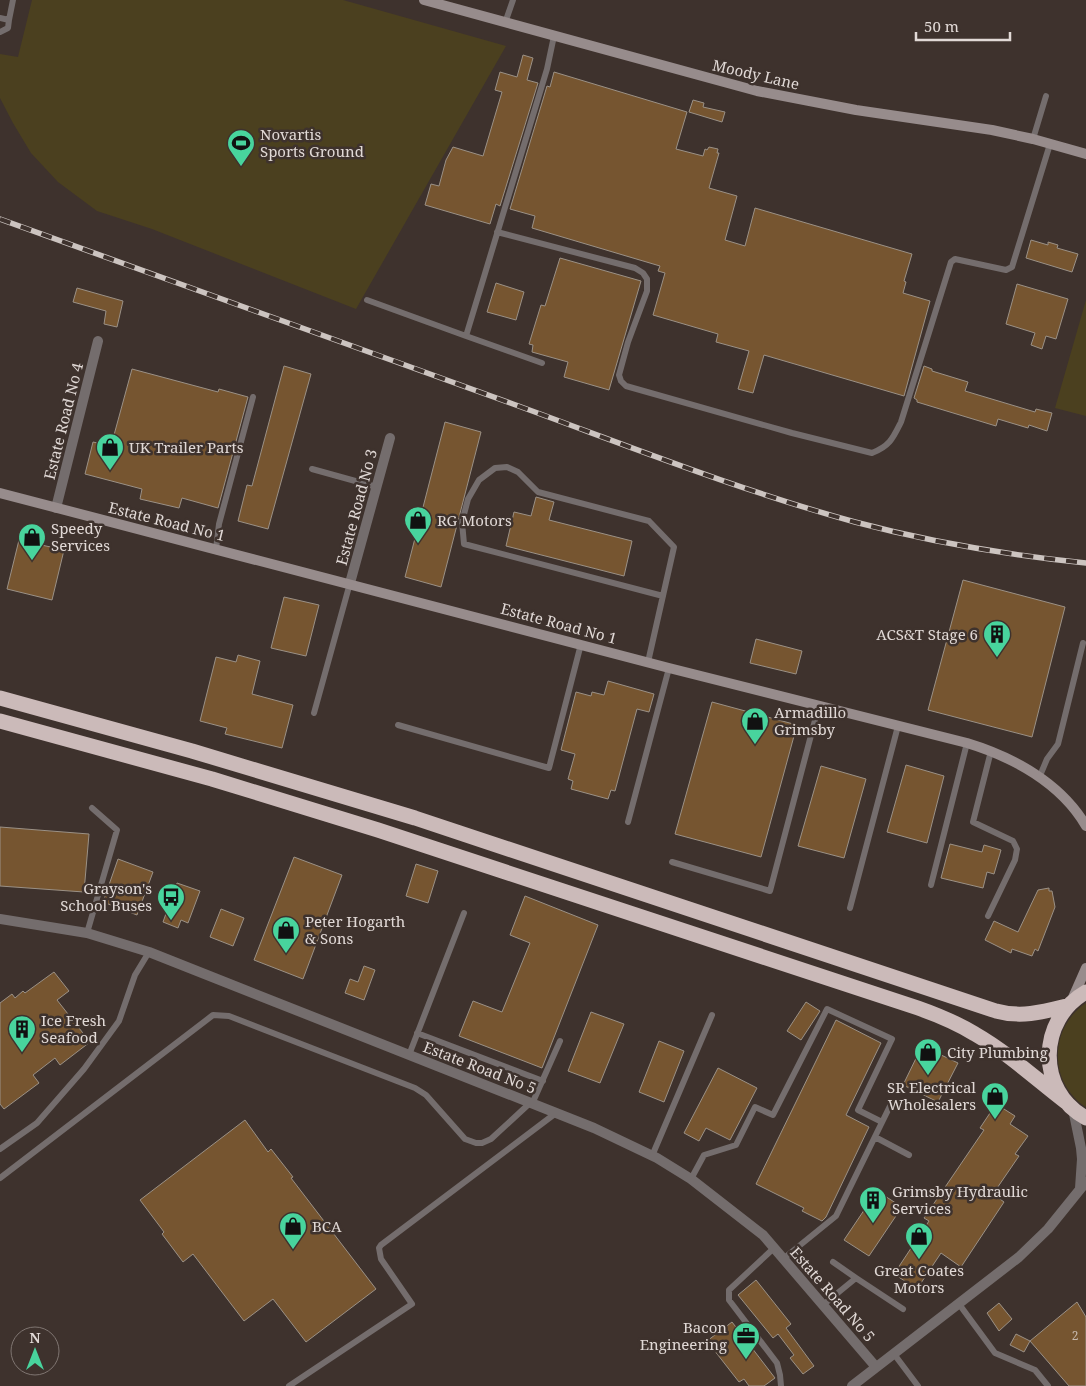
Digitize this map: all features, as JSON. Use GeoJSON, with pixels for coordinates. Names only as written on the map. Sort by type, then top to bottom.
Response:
{"type":"FeatureCollection","features":[{"type":"Feature","properties":{"kind":"highway"},"geometry":{"type":"LineString","coordinates":[[0,698],[192,751],[415,818],[996,1011],[1016,1015],[1032,1014],[1069,1005]]}},
{"type":"Feature","properties":{"kind":"highway"},"geometry":{"type":"LineString","coordinates":[[0,721],[212,779],[378,830],[918,1008],[948,1020],[977,1035],[1007,1055],[1086,1118]]}},
{"type":"Feature","properties":{"kind":"highway"},"geometry":{"type":"LineString","coordinates":[[1069,1105],[1053,1082],[1048,1054],[1053,1028],[1069,1005],[1086,992]]}},
{"type":"Feature","properties":{"kind":"street","name":"Moody Lane"},"geometry":{"type":"LineString","coordinates":[[424,0],[757,91],[856,110],[992,130],[1086,154]]}},
{"type":"Feature","properties":{"kind":"street","name":"Estate Road No 4"},"geometry":{"type":"LineString","coordinates":[[56,508],[98,341]]}},
{"type":"Feature","properties":{"kind":"street","name":"Estate Road No 3"},"geometry":{"type":"LineString","coordinates":[[350,583],[390,438]]}},
{"type":"Feature","properties":{"kind":"street","name":"Estate Road No 1"},"geometry":{"type":"LineString","coordinates":[[0,493],[350,583],[669,668],[967,743],[1013,761],[1039,778],[1071,805],[1086,826]]}},
{"type":"Feature","properties":{"kind":"street","name":"Estate Road No 5"},"geometry":{"type":"LineString","coordinates":[[0,919],[87,933],[149,952],[594,1128],[652,1156],[691,1179],[763,1235],[876,1368]]}},
{"type":"Feature","properties":{"kind":"street"},"geometry":{"type":"LineString","coordinates":[[1069,1005],[1086,968]]}},
{"type":"Feature","properties":{"kind":"street"},"geometry":{"type":"LineString","coordinates":[[852,1386],[1019,1257],[1048,1229],[1083,1185],[1081,1148],[1069,1105]]}},
{"type":"Feature","properties":{"kind":"lane"},"geometry":{"type":"LineString","coordinates":[[0,32],[8,28],[14,0]]}},
{"type":"Feature","properties":{"kind":"lane"},"geometry":{"type":"LineString","coordinates":[[505,22],[513,0]]}},
{"type":"Feature","properties":{"kind":"lane"},"geometry":{"type":"LineString","coordinates":[[0,18],[9,20]]}},
{"type":"Feature","properties":{"kind":"lane"},"geometry":{"type":"LineString","coordinates":[[466,336],[548,69],[554,36]]}},
{"type":"Feature","properties":{"kind":"lane"},"geometry":{"type":"LineString","coordinates":[[1033,139],[1046,96]]}},
{"type":"Feature","properties":{"kind":"lane"},"geometry":{"type":"LineString","coordinates":[[497,232],[635,268],[643,273],[647,279],[647,291],[628,342],[619,375],[621,381],[626,386],[792,433],[872,453],[884,448],[893,439],[901,422],[951,262],[955,259],[964,260],[1006,270],[1012,267],[1050,144]]}},
{"type":"Feature","properties":{"kind":"lane"},"geometry":{"type":"LineString","coordinates":[[368,300],[542,363]]}},
{"type":"Feature","properties":{"kind":"lane"},"geometry":{"type":"LineString","coordinates":[[216,549],[219,524],[253,397]]}},
{"type":"Feature","properties":{"kind":"lane"},"geometry":{"type":"LineString","coordinates":[[648,662],[663,596],[674,547],[649,521],[538,492],[518,472],[507,466],[496,468],[480,480],[468,499],[462,522],[464,544],[663,596]]}},
{"type":"Feature","properties":{"kind":"lane"},"geometry":{"type":"LineString","coordinates":[[312,469],[377,487]]}},
{"type":"Feature","properties":{"kind":"lane"},"geometry":{"type":"LineString","coordinates":[[314,713],[350,583]]}},
{"type":"Feature","properties":{"kind":"lane"},"geometry":{"type":"LineString","coordinates":[[1039,778],[1047,759],[1058,744],[1083,643]]}},
{"type":"Feature","properties":{"kind":"lane"},"geometry":{"type":"LineString","coordinates":[[398,725],[549,768],[582,644]]}},
{"type":"Feature","properties":{"kind":"lane"},"geometry":{"type":"LineString","coordinates":[[628,822],[669,668]]}},
{"type":"Feature","properties":{"kind":"lane"},"geometry":{"type":"LineString","coordinates":[[672,862],[770,891],[819,705]]}},
{"type":"Feature","properties":{"kind":"lane"},"geometry":{"type":"LineString","coordinates":[[850,908],[898,726]]}},
{"type":"Feature","properties":{"kind":"lane"},"geometry":{"type":"LineString","coordinates":[[931,885],[967,743]]}},
{"type":"Feature","properties":{"kind":"lane"},"geometry":{"type":"LineString","coordinates":[[988,916],[1015,860],[1016,849],[1013,841],[973,822],[991,751]]}},
{"type":"Feature","properties":{"kind":"lane"},"geometry":{"type":"LineString","coordinates":[[87,933],[116,830],[92,808]]}},
{"type":"Feature","properties":{"kind":"lane"},"geometry":{"type":"LineString","coordinates":[[409,1055],[464,913]]}},
{"type":"Feature","properties":{"kind":"lane"},"geometry":{"type":"LineString","coordinates":[[0,1149],[37,1123],[84,1069],[120,1021],[135,975],[149,952]]}},
{"type":"Feature","properties":{"kind":"lane"},"geometry":{"type":"LineString","coordinates":[[691,1179],[704,1155],[736,1145],[755,1107],[773,1115],[827,1009],[892,1039],[858,1110],[882,1122]]}},
{"type":"Feature","properties":{"kind":"lane"},"geometry":{"type":"LineString","coordinates":[[0,1178],[213,1015],[228,1016],[415,1088],[426,1095],[465,1139],[476,1143],[482,1143],[491,1139],[531,1103],[560,1041]]}},
{"type":"Feature","properties":{"kind":"lane"},"geometry":{"type":"LineString","coordinates":[[652,1156],[712,1015]]}},
{"type":"Feature","properties":{"kind":"lane"},"geometry":{"type":"LineString","coordinates":[[417,1033],[542,1081]]}},
{"type":"Feature","properties":{"kind":"lane"},"geometry":{"type":"LineString","coordinates":[[783,1259],[836,1216],[890,1106]]}},
{"type":"Feature","properties":{"kind":"lane"},"geometry":{"type":"LineString","coordinates":[[289,1386],[412,1304],[380,1259],[379,1248],[381,1245],[556,1113]]}},
{"type":"Feature","properties":{"kind":"lane"},"geometry":{"type":"LineString","coordinates":[[875,1137],[909,1155]]}},
{"type":"Feature","properties":{"kind":"lane"},"geometry":{"type":"LineString","coordinates":[[774,1248],[730,1290],[729,1300],[777,1363],[781,1386]]}},
{"type":"Feature","properties":{"kind":"lane"},"geometry":{"type":"LineString","coordinates":[[833,1262],[903,1309]]}},
{"type":"Feature","properties":{"kind":"lane"},"geometry":{"type":"LineString","coordinates":[[823,1305],[856,1278]]}},
{"type":"Feature","properties":{"kind":"lane"},"geometry":{"type":"LineString","coordinates":[[959,1304],[995,1353],[1035,1370],[1048,1386]]}},
{"type":"Feature","properties":{"kind":"lane"},"geometry":{"type":"LineString","coordinates":[[894,1354],[918,1386]]}},
{"type":"Feature","properties":{"kind":"shaded area","name":"Novartis Sports Ground"},"geometry":{"type":"Polygon","coordinates":[[[32,0],[343,0],[506,46],[356,309],[152,229],[97,211],[58,182],[31,153],[0,98],[0,54],[18,57],[32,0]]]}},
{"type":"Feature","properties":{"kind":"shaded area"},"geometry":{"type":"Polygon","coordinates":[[[1086,300],[1086,416],[1055,408],[1086,300]]]}},
{"type":"Feature","properties":{"kind":"shaded area"},"geometry":{"type":"Polygon","coordinates":[[[1086,1003],[1086,1107],[1065,1084],[1060,1070],[1058,1055],[1060,1040],[1065,1026],[1086,1003]]]}},
{"type":"Feature","properties":{"kind":"building"},"geometry":{"type":"Polygon","coordinates":[[[523,55],[533,58],[527,80],[538,83],[500,206],[496,204],[490,224],[425,205],[431,184],[439,186],[446,160],[453,147],[483,156],[502,92],[495,90],[500,72],[517,77],[523,55]]]}},
{"type":"Feature","properties":{"kind":"building"},"geometry":{"type":"Polygon","coordinates":[[[554,72],[687,112],[676,149],[703,156],[705,149],[707,150],[709,147],[718,149],[717,153],[719,153],[709,188],[737,196],[725,240],[745,246],[755,208],[912,254],[904,281],[906,282],[903,293],[930,301],[904,396],[764,355],[753,393],[738,389],[749,351],[716,342],[718,334],[653,315],[665,273],[658,271],[660,266],[532,228],[535,216],[510,209],[547,86],[550,87],[554,72]]]}},
{"type":"Feature","properties":{"kind":"building"},"geometry":{"type":"Polygon","coordinates":[[[693,100],[704,103],[703,107],[725,112],[722,122],[689,112],[693,100]]]}},
{"type":"Feature","properties":{"kind":"building"},"geometry":{"type":"Polygon","coordinates":[[[1031,240],[1048,245],[1048,242],[1058,245],[1057,248],[1078,254],[1072,272],[1026,258],[1031,240]]]}},
{"type":"Feature","properties":{"kind":"building"},"geometry":{"type":"Polygon","coordinates":[[[560,258],[641,281],[609,390],[564,377],[568,362],[532,352],[533,345],[529,344],[541,305],[545,306],[560,258]]]}},
{"type":"Feature","properties":{"kind":"building"},"geometry":{"type":"Polygon","coordinates":[[[496,283],[524,292],[516,320],[487,312],[496,283]]]}},
{"type":"Feature","properties":{"kind":"building"},"geometry":{"type":"Polygon","coordinates":[[[1017,284],[1068,299],[1056,339],[1046,336],[1042,349],[1031,345],[1035,333],[1006,324],[1017,284]]]}},
{"type":"Feature","properties":{"kind":"building"},"geometry":{"type":"Polygon","coordinates":[[[77,288],[123,301],[117,327],[104,324],[106,311],[73,302],[77,288]]]}},
{"type":"Feature","properties":{"kind":"building"},"geometry":{"type":"Polygon","coordinates":[[[284,366],[311,374],[268,529],[238,521],[247,485],[252,486],[284,366]]]}},
{"type":"Feature","properties":{"kind":"building"},"geometry":{"type":"Polygon","coordinates":[[[924,366],[932,369],[932,371],[968,382],[965,391],[1035,412],[1036,409],[1052,413],[1047,431],[1029,425],[1028,428],[998,419],[996,426],[917,402],[914,398],[924,366]]]}},
{"type":"Feature","properties":{"kind":"building"},"geometry":{"type":"Polygon","coordinates":[[[132,369],[218,392],[219,389],[248,397],[218,508],[182,498],[179,508],[140,499],[142,489],[85,474],[93,442],[111,446],[132,369]]]}},
{"type":"Feature","properties":{"kind":"building"},"geometry":{"type":"Polygon","coordinates":[[[445,422],[481,432],[441,587],[405,577],[445,422]]]}},
{"type":"Feature","properties":{"kind":"building"},"geometry":{"type":"Polygon","coordinates":[[[536,497],[554,502],[549,520],[632,541],[624,576],[506,546],[514,512],[531,516],[536,497]]]}},
{"type":"Feature","properties":{"kind":"building"},"geometry":{"type":"Polygon","coordinates":[[[19,540],[64,550],[52,600],[7,589],[19,540]]]}},
{"type":"Feature","properties":{"kind":"building","name":"ACS&T Stage 6"},"geometry":{"type":"Polygon","coordinates":[[[963,580],[1065,607],[1032,737],[928,710],[963,580]]]}},
{"type":"Feature","properties":{"kind":"building"},"geometry":{"type":"Polygon","coordinates":[[[284,597],[319,605],[306,656],[271,648],[284,597]]]}},
{"type":"Feature","properties":{"kind":"building"},"geometry":{"type":"Polygon","coordinates":[[[756,639],[802,651],[796,674],[750,663],[756,639]]]}},
{"type":"Feature","properties":{"kind":"building"},"geometry":{"type":"Polygon","coordinates":[[[238,655],[260,661],[252,694],[293,705],[282,748],[225,734],[227,728],[200,721],[216,657],[236,662],[238,655]]]}},
{"type":"Feature","properties":{"kind":"building"},"geometry":{"type":"Polygon","coordinates":[[[608,681],[654,694],[649,712],[637,709],[615,791],[611,790],[608,799],[571,789],[573,781],[568,779],[575,754],[561,750],[576,692],[591,696],[592,692],[604,695],[608,681]]]}},
{"type":"Feature","properties":{"kind":"building"},"geometry":{"type":"Polygon","coordinates":[[[712,702],[797,725],[761,857],[675,834],[712,702]]]}},
{"type":"Feature","properties":{"kind":"building"},"geometry":{"type":"Polygon","coordinates":[[[906,765],[944,776],[927,843],[887,832],[906,765]]]}},
{"type":"Feature","properties":{"kind":"building"},"geometry":{"type":"Polygon","coordinates":[[[821,766],[866,779],[844,858],[798,846],[821,766]]]}},
{"type":"Feature","properties":{"kind":"building"},"geometry":{"type":"Polygon","coordinates":[[[0,827],[89,834],[84,892],[0,886],[0,827]]]}},
{"type":"Feature","properties":{"kind":"building"},"geometry":{"type":"Polygon","coordinates":[[[950,844],[982,852],[984,845],[1001,850],[994,874],[987,872],[983,888],[941,878],[950,844]]]}},
{"type":"Feature","properties":{"kind":"building"},"geometry":{"type":"Polygon","coordinates":[[[294,857],[342,875],[303,979],[254,960],[294,857]]]}},
{"type":"Feature","properties":{"kind":"building"},"geometry":{"type":"Polygon","coordinates":[[[118,859],[153,872],[137,915],[103,902],[118,859]]]}},
{"type":"Feature","properties":{"kind":"building"},"geometry":{"type":"Polygon","coordinates":[[[416,864],[438,871],[428,903],[406,896],[416,864]]]}},
{"type":"Feature","properties":{"kind":"building"},"geometry":{"type":"Polygon","coordinates":[[[177,883],[200,891],[188,923],[181,920],[178,928],[163,922],[177,883]]]}},
{"type":"Feature","properties":{"kind":"building"},"geometry":{"type":"Polygon","coordinates":[[[1049,888],[1049,891],[1052,891],[1055,907],[1038,951],[1035,949],[1032,956],[1012,949],[1011,953],[985,940],[994,921],[1018,932],[1038,890],[1049,888]]]}},
{"type":"Feature","properties":{"kind":"building"},"geometry":{"type":"Polygon","coordinates":[[[525,896],[598,925],[542,1068],[459,1036],[473,1001],[502,1012],[530,943],[510,935],[525,896]]]}},
{"type":"Feature","properties":{"kind":"building"},"geometry":{"type":"Polygon","coordinates":[[[221,909],[244,918],[233,946],[210,937],[221,909]]]}},
{"type":"Feature","properties":{"kind":"building"},"geometry":{"type":"Polygon","coordinates":[[[364,966],[375,970],[364,1000],[345,993],[350,979],[358,982],[364,966]]]}},
{"type":"Feature","properties":{"kind":"building"},"geometry":{"type":"Polygon","coordinates":[[[54,972],[69,991],[57,1000],[90,1042],[60,1065],[55,1058],[33,1075],[39,1083],[4,1109],[0,1104],[0,1003],[12,994],[15,998],[23,991],[25,993],[54,972]]]}},
{"type":"Feature","properties":{"kind":"building"},"geometry":{"type":"Polygon","coordinates":[[[806,1002],[820,1011],[801,1040],[787,1031],[806,1002]]]}},
{"type":"Feature","properties":{"kind":"building"},"geometry":{"type":"Polygon","coordinates":[[[591,1012],[624,1024],[600,1083],[568,1071],[591,1012]]]}},
{"type":"Feature","properties":{"kind":"building"},"geometry":{"type":"Polygon","coordinates":[[[836,1020],[881,1043],[846,1115],[869,1127],[826,1217],[822,1221],[802,1211],[804,1208],[756,1184],[836,1020]]]}},
{"type":"Feature","properties":{"kind":"building"},"geometry":{"type":"Polygon","coordinates":[[[659,1041],[684,1051],[664,1102],[639,1092],[659,1041]]]}},
{"type":"Feature","properties":{"kind":"building"},"geometry":{"type":"Polygon","coordinates":[[[922,1046],[958,1063],[938,1102],[903,1085],[922,1046]]]}},
{"type":"Feature","properties":{"kind":"building"},"geometry":{"type":"Polygon","coordinates":[[[718,1068],[757,1088],[730,1140],[706,1128],[699,1141],[684,1133],[718,1068]]]}},
{"type":"Feature","properties":{"kind":"building"},"geometry":{"type":"Polygon","coordinates":[[[996,1104],[1015,1116],[1010,1124],[1028,1136],[1015,1154],[1019,1156],[993,1194],[1004,1202],[961,1267],[941,1253],[917,1289],[894,1274],[929,1221],[924,1218],[984,1130],[980,1128],[996,1104]]]}},
{"type":"Feature","properties":{"kind":"building"},"geometry":{"type":"Polygon","coordinates":[[[245,1120],[268,1152],[271,1149],[293,1177],[291,1178],[376,1289],[306,1342],[273,1299],[244,1321],[193,1254],[183,1262],[140,1200],[245,1120]]]}},
{"type":"Feature","properties":{"kind":"building","name":"Grimsby Hydraulic Services"},"geometry":{"type":"Polygon","coordinates":[[[877,1191],[902,1207],[869,1256],[844,1240],[877,1191]]]}},
{"type":"Feature","properties":{"kind":"building"},"geometry":{"type":"Polygon","coordinates":[[[756,1280],[791,1324],[786,1328],[814,1366],[803,1374],[790,1358],[794,1355],[778,1334],[773,1338],[738,1295],[756,1280]]]}},
{"type":"Feature","properties":{"kind":"building"},"geometry":{"type":"Polygon","coordinates":[[[1077,1302],[1086,1317],[1086,1386],[1069,1386],[1030,1341],[1077,1302]]]}},
{"type":"Feature","properties":{"kind":"building"},"geometry":{"type":"Polygon","coordinates":[[[999,1303],[1012,1319],[999,1331],[987,1313],[999,1303]]]}},
{"type":"Feature","properties":{"kind":"building"},"geometry":{"type":"Polygon","coordinates":[[[732,1322],[775,1378],[764,1386],[749,1386],[744,1379],[739,1382],[707,1341],[732,1322]]]}},
{"type":"Feature","properties":{"kind":"building"},"geometry":{"type":"Polygon","coordinates":[[[1016,1334],[1030,1341],[1024,1352],[1010,1345],[1016,1334]]]}},
{"type":"Feature","properties":{"kind":"railway"},"geometry":{"type":"LineString","coordinates":[[0,219],[768,496],[855,522],[940,542],[998,552],[1086,563]]}},
{"type":"Feature","properties":{"kind":"place","name":"Novartis Sports Ground"},"geometry":{"type":"Point","coordinates":[241,167]}},
{"type":"Feature","properties":{"kind":"place","name":"UK Trailer Parts"},"geometry":{"type":"Point","coordinates":[110,471]}},
{"type":"Feature","properties":{"kind":"place","name":"RG Motors"},"geometry":{"type":"Point","coordinates":[418,544]}},
{"type":"Feature","properties":{"kind":"place","name":"Speedy Services"},"geometry":{"type":"Point","coordinates":[32,561]}},
{"type":"Feature","properties":{"kind":"place","name":"ACS&T Stage 6"},"geometry":{"type":"Point","coordinates":[997,658]}},
{"type":"Feature","properties":{"kind":"place","name":"Armadillo Grimsby"},"geometry":{"type":"Point","coordinates":[755,745]}},
{"type":"Feature","properties":{"kind":"place","name":"Grayson's School Buses"},"geometry":{"type":"Point","coordinates":[171,921]}},
{"type":"Feature","properties":{"kind":"place","name":"Peter Hogarth & Sons"},"geometry":{"type":"Point","coordinates":[286,954]}},
{"type":"Feature","properties":{"kind":"place","name":"Ice Fresh Seafood"},"geometry":{"type":"Point","coordinates":[22,1053]}},
{"type":"Feature","properties":{"kind":"place","name":"City Plumbing"},"geometry":{"type":"Point","coordinates":[928,1076]}},
{"type":"Feature","properties":{"kind":"place","name":"SR Electrical Wholesalers"},"geometry":{"type":"Point","coordinates":[995,1120]}},
{"type":"Feature","properties":{"kind":"place","name":"Grimsby Hydraulic Services"},"geometry":{"type":"Point","coordinates":[873,1224]}},
{"type":"Feature","properties":{"kind":"place","name":"BCA"},"geometry":{"type":"Point","coordinates":[293,1250]}},
{"type":"Feature","properties":{"kind":"place","name":"Great Coates Motors"},"geometry":{"type":"Point","coordinates":[919,1260]}},
{"type":"Feature","properties":{"kind":"place","name":"Bacon Engineering"},"geometry":{"type":"Point","coordinates":[746,1360]}}]}
